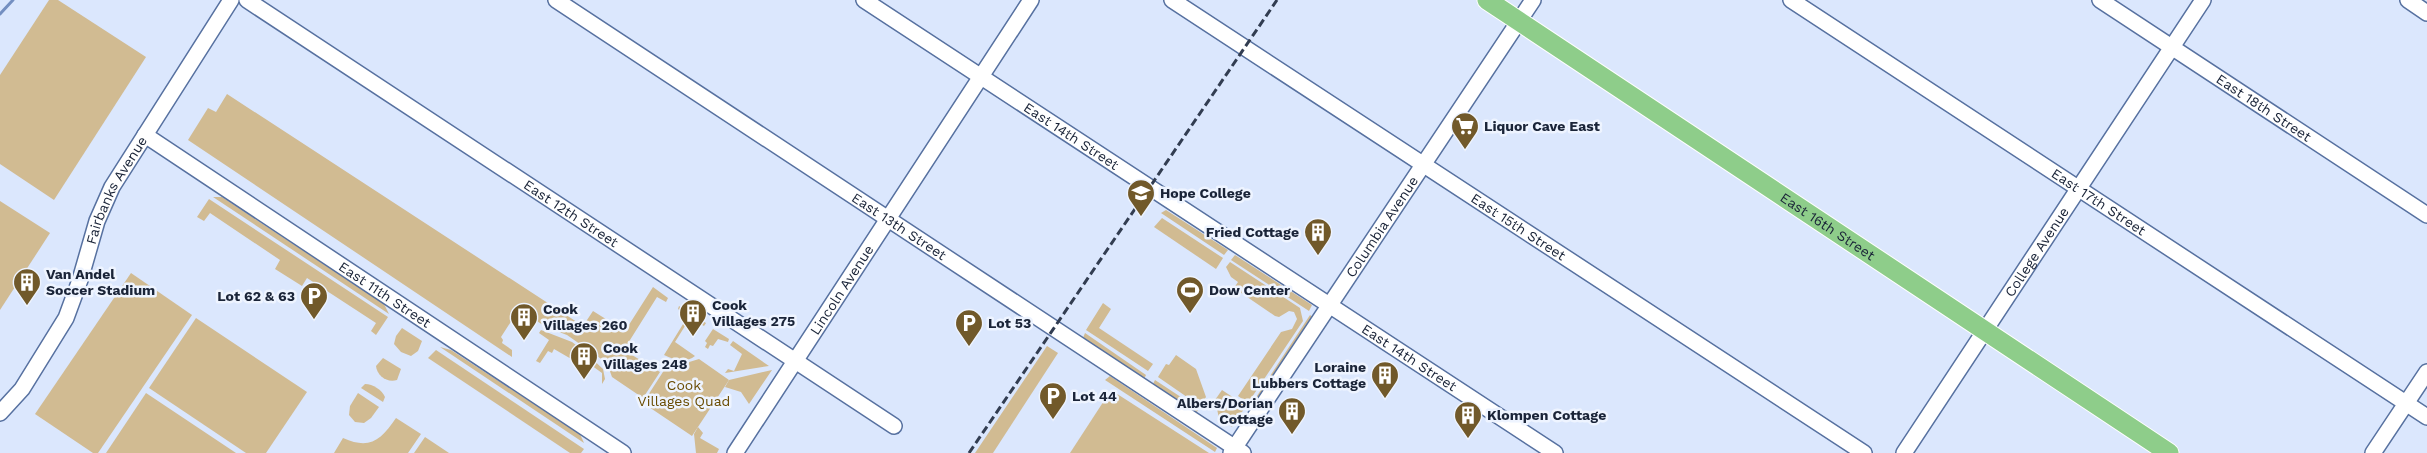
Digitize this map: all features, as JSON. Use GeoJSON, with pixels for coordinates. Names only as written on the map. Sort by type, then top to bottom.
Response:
{"type":"FeatureCollection","features":[{"type":"Feature","properties":{"kind":"main road","name":"East 16th Street"},"geometry":{"type":"LineString","coordinates":[[1487,0],[2169,453]]}},
{"type":"Feature","properties":{"kind":"street","name":"Fairbanks Avenue"},"geometry":{"type":"LineString","coordinates":[[0,413],[22,389],[66,318],[80,280],[96,221],[112,187],[231,0]]}},
{"type":"Feature","properties":{"kind":"street","name":"East 12th Street"},"geometry":{"type":"LineString","coordinates":[[247,0],[894,426]]}},
{"type":"Feature","properties":{"kind":"street","name":"East 13th Street"},"geometry":{"type":"LineString","coordinates":[[556,0],[1236,451]]}},
{"type":"Feature","properties":{"kind":"street","name":"East 14th Street"},"geometry":{"type":"LineString","coordinates":[[864,0],[1555,453]]}},
{"type":"Feature","properties":{"kind":"street","name":"Lincoln Avenue"},"geometry":{"type":"LineString","coordinates":[[735,453],[1031,0]]}},
{"type":"Feature","properties":{"kind":"street","name":"East 15th Street"},"geometry":{"type":"LineString","coordinates":[[1172,0],[1864,453]]}},
{"type":"Feature","properties":{"kind":"street","name":"Columbia Avenue"},"geometry":{"type":"LineString","coordinates":[[1236,451],[1330,305],[1533,0]]}},
{"type":"Feature","properties":{"kind":"street","name":"East 17th Street"},"geometry":{"type":"LineString","coordinates":[[1790,0],[2427,417]]}},
{"type":"Feature","properties":{"kind":"street","name":"East 18th Street"},"geometry":{"type":"LineString","coordinates":[[2100,0],[2427,215]]}},
{"type":"Feature","properties":{"kind":"street","name":"College Avenue"},"geometry":{"type":"LineString","coordinates":[[1904,453],[2203,0]]}},
{"type":"Feature","properties":{"kind":"street"},"geometry":{"type":"LineString","coordinates":[[2408,0],[2427,13]]}},
{"type":"Feature","properties":{"kind":"street","name":"East 11th Street"},"geometry":{"type":"LineString","coordinates":[[145,135],[623,453]]}},
{"type":"Feature","properties":{"kind":"street"},"geometry":{"type":"LineString","coordinates":[[2373,453],[2427,372]]}},
{"type":"Feature","properties":{"kind":"green space"},"geometry":{"type":"Polygon","coordinates":[[[49,0],[58,0],[146,57],[54,200],[0,164],[0,75],[49,0]]]}},
{"type":"Feature","properties":{"kind":"green space"},"geometry":{"type":"Polygon","coordinates":[[[227,94],[583,326],[593,311],[625,331],[653,287],[668,298],[666,302],[657,297],[630,340],[635,348],[632,355],[660,372],[643,398],[612,377],[607,363],[567,335],[546,327],[523,312],[515,322],[512,320],[501,337],[502,343],[512,350],[512,357],[188,140],[208,108],[216,112],[227,94]]]}},
{"type":"Feature","properties":{"kind":"green space"},"geometry":{"type":"Polygon","coordinates":[[[213,197],[222,197],[384,304],[389,314],[213,197]]]}},
{"type":"Feature","properties":{"kind":"green space"},"geometry":{"type":"Polygon","coordinates":[[[209,199],[388,317],[376,335],[371,331],[376,323],[307,278],[302,286],[275,269],[280,260],[210,213],[204,221],[197,217],[209,199]]]}},
{"type":"Feature","properties":{"kind":"green space"},"geometry":{"type":"Polygon","coordinates":[[[0,201],[50,233],[0,310],[0,201]]]}},
{"type":"Feature","properties":{"kind":"green space"},"geometry":{"type":"Polygon","coordinates":[[[1166,210],[1228,250],[1224,255],[1161,213],[1166,210]]]}},
{"type":"Feature","properties":{"kind":"green space"},"geometry":{"type":"Polygon","coordinates":[[[1162,218],[1223,258],[1216,269],[1154,227],[1162,218]]]}},
{"type":"Feature","properties":{"kind":"green space"},"geometry":{"type":"Polygon","coordinates":[[[1235,255],[1312,305],[1309,311],[1231,260],[1235,255]]]}},
{"type":"Feature","properties":{"kind":"green space"},"geometry":{"type":"Polygon","coordinates":[[[1230,262],[1300,308],[1303,321],[1248,403],[1238,396],[1281,332],[1292,329],[1297,319],[1294,312],[1289,311],[1279,317],[1275,316],[1234,288],[1238,282],[1231,277],[1226,267],[1230,262]]]}},
{"type":"Feature","properties":{"kind":"green space"},"geometry":{"type":"Polygon","coordinates":[[[131,273],[192,315],[98,453],[93,453],[35,414],[131,273]]]}},
{"type":"Feature","properties":{"kind":"green space"},"geometry":{"type":"Polygon","coordinates":[[[1103,303],[1111,309],[1099,328],[1153,364],[1148,371],[1086,330],[1103,303]]]}},
{"type":"Feature","properties":{"kind":"green space"},"geometry":{"type":"Polygon","coordinates":[[[679,306],[706,323],[704,326],[690,318],[675,342],[695,356],[688,360],[664,355],[688,316],[678,309],[679,306]]]}},
{"type":"Feature","properties":{"kind":"green space"},"geometry":{"type":"Polygon","coordinates":[[[1310,315],[1315,319],[1256,408],[1251,405],[1310,315]]]}},
{"type":"Feature","properties":{"kind":"green space"},"geometry":{"type":"Polygon","coordinates":[[[196,318],[307,392],[266,453],[246,453],[149,388],[196,318]]]}},
{"type":"Feature","properties":{"kind":"green space"},"geometry":{"type":"Polygon","coordinates":[[[402,328],[422,341],[418,351],[411,356],[401,352],[394,344],[396,336],[402,328]]]}},
{"type":"Feature","properties":{"kind":"green space"},"geometry":{"type":"Polygon","coordinates":[[[713,329],[729,339],[728,342],[718,339],[708,349],[705,347],[707,343],[705,341],[713,329]]]}},
{"type":"Feature","properties":{"kind":"green space"},"geometry":{"type":"Polygon","coordinates":[[[541,330],[572,342],[584,351],[579,359],[575,358],[573,360],[554,349],[552,353],[548,351],[540,363],[536,361],[549,340],[539,333],[541,330]]]}},
{"type":"Feature","properties":{"kind":"green space"},"geometry":{"type":"Polygon","coordinates":[[[1085,333],[1146,375],[1144,379],[1083,338],[1085,333]]]}},
{"type":"Feature","properties":{"kind":"green space"},"geometry":{"type":"Polygon","coordinates":[[[733,341],[769,366],[725,373],[728,369],[734,371],[742,354],[730,345],[733,341]]]}},
{"type":"Feature","properties":{"kind":"green space"},"geometry":{"type":"Polygon","coordinates":[[[1047,346],[1058,353],[993,453],[975,453],[1047,346]]]}},
{"type":"Feature","properties":{"kind":"green space"},"geometry":{"type":"Polygon","coordinates":[[[440,347],[451,350],[580,434],[584,443],[440,347]]]}},
{"type":"Feature","properties":{"kind":"green space"},"geometry":{"type":"Polygon","coordinates":[[[436,350],[584,449],[581,453],[570,453],[428,358],[436,350]]]}},
{"type":"Feature","properties":{"kind":"green space"},"geometry":{"type":"Polygon","coordinates":[[[587,354],[603,369],[605,379],[602,384],[602,373],[584,360],[587,354]]]}},
{"type":"Feature","properties":{"kind":"green space"},"geometry":{"type":"Polygon","coordinates":[[[1176,355],[1196,369],[1206,397],[1200,406],[1158,377],[1166,364],[1169,365],[1176,355]]]}},
{"type":"Feature","properties":{"kind":"green space"},"geometry":{"type":"Polygon","coordinates":[[[383,358],[401,369],[397,380],[386,380],[378,373],[376,366],[383,358]]]}},
{"type":"Feature","properties":{"kind":"green space","name":"Cook Villages Quad"},"geometry":{"type":"Polygon","coordinates":[[[699,359],[729,380],[692,436],[643,403],[670,361],[686,363],[699,359]]]}},
{"type":"Feature","properties":{"kind":"green space"},"geometry":{"type":"Polygon","coordinates":[[[772,370],[749,404],[741,392],[725,387],[729,380],[772,370]]]}},
{"type":"Feature","properties":{"kind":"green space"},"geometry":{"type":"Polygon","coordinates":[[[1110,376],[1217,448],[1215,452],[1105,380],[1110,376]]]}},
{"type":"Feature","properties":{"kind":"green space"},"geometry":{"type":"Polygon","coordinates":[[[1155,380],[1199,409],[1196,413],[1153,384],[1155,380]]]}},
{"type":"Feature","properties":{"kind":"green space"},"geometry":{"type":"Polygon","coordinates":[[[365,384],[374,386],[382,392],[385,397],[383,402],[361,388],[365,384]]]}},
{"type":"Feature","properties":{"kind":"green space"},"geometry":{"type":"Polygon","coordinates":[[[1111,390],[1209,453],[1070,453],[1111,390]]]}},
{"type":"Feature","properties":{"kind":"green space"},"geometry":{"type":"Polygon","coordinates":[[[1222,390],[1246,406],[1232,427],[1219,418],[1215,400],[1222,390]]]}},
{"type":"Feature","properties":{"kind":"green space"},"geometry":{"type":"Polygon","coordinates":[[[146,393],[236,453],[106,453],[146,393]]]}},
{"type":"Feature","properties":{"kind":"green space"},"geometry":{"type":"Polygon","coordinates":[[[358,393],[379,407],[371,418],[364,423],[355,422],[349,415],[350,406],[358,393]]]}},
{"type":"Feature","properties":{"kind":"green space"},"geometry":{"type":"Polygon","coordinates":[[[396,418],[421,434],[408,453],[334,453],[343,438],[361,443],[374,441],[385,432],[396,418]]]}},
{"type":"Feature","properties":{"kind":"green space"},"geometry":{"type":"Polygon","coordinates":[[[698,427],[703,433],[700,438],[719,449],[717,453],[696,453],[694,434],[698,427]]]}},
{"type":"Feature","properties":{"kind":"green space"},"geometry":{"type":"Polygon","coordinates":[[[425,437],[449,453],[414,453],[425,437]]]}},
{"type":"Feature","properties":{"kind":"waterway"},"geometry":{"type":"LineString","coordinates":[[0,14],[13,0]]}},
{"type":"Feature","properties":{"kind":"railway"},"geometry":{"type":"LineString","coordinates":[[969,453],[1277,0]]}},
{"type":"Feature","properties":{"kind":"place","name":"Liquor Cave East"},"geometry":{"type":"Point","coordinates":[1465,150]}},
{"type":"Feature","properties":{"kind":"place","name":"Hope College"},"geometry":{"type":"Point","coordinates":[1141,217]}},
{"type":"Feature","properties":{"kind":"place","name":"Fried Cottage"},"geometry":{"type":"Point","coordinates":[1318,256]}},
{"type":"Feature","properties":{"kind":"place","name":"Van Andel Soccer Stadium"},"geometry":{"type":"Point","coordinates":[27,306]}},
{"type":"Feature","properties":{"kind":"place","name":"Dow Center"},"geometry":{"type":"Point","coordinates":[1190,314]}},
{"type":"Feature","properties":{"kind":"place","name":"Lot 62 & 63"},"geometry":{"type":"Point","coordinates":[314,320]}},
{"type":"Feature","properties":{"kind":"place","name":"Cook Villages 275"},"geometry":{"type":"Point","coordinates":[693,337]}},
{"type":"Feature","properties":{"kind":"place","name":"Cook Villages 260"},"geometry":{"type":"Point","coordinates":[524,341]}},
{"type":"Feature","properties":{"kind":"place","name":"Lot 53"},"geometry":{"type":"Point","coordinates":[969,347]}},
{"type":"Feature","properties":{"kind":"place","name":"Cook Villages 248"},"geometry":{"type":"Point","coordinates":[584,380]}},
{"type":"Feature","properties":{"kind":"place","name":"Loraine Lubbers Cottage"},"geometry":{"type":"Point","coordinates":[1385,399]}},
{"type":"Feature","properties":{"kind":"place","name":"Lot 44"},"geometry":{"type":"Point","coordinates":[1053,420]}},
{"type":"Feature","properties":{"kind":"place","name":"Albers/Dorian Cottage"},"geometry":{"type":"Point","coordinates":[1292,435]}},
{"type":"Feature","properties":{"kind":"place","name":"Klompen Cottage"},"geometry":{"type":"Point","coordinates":[1468,439]}}]}
